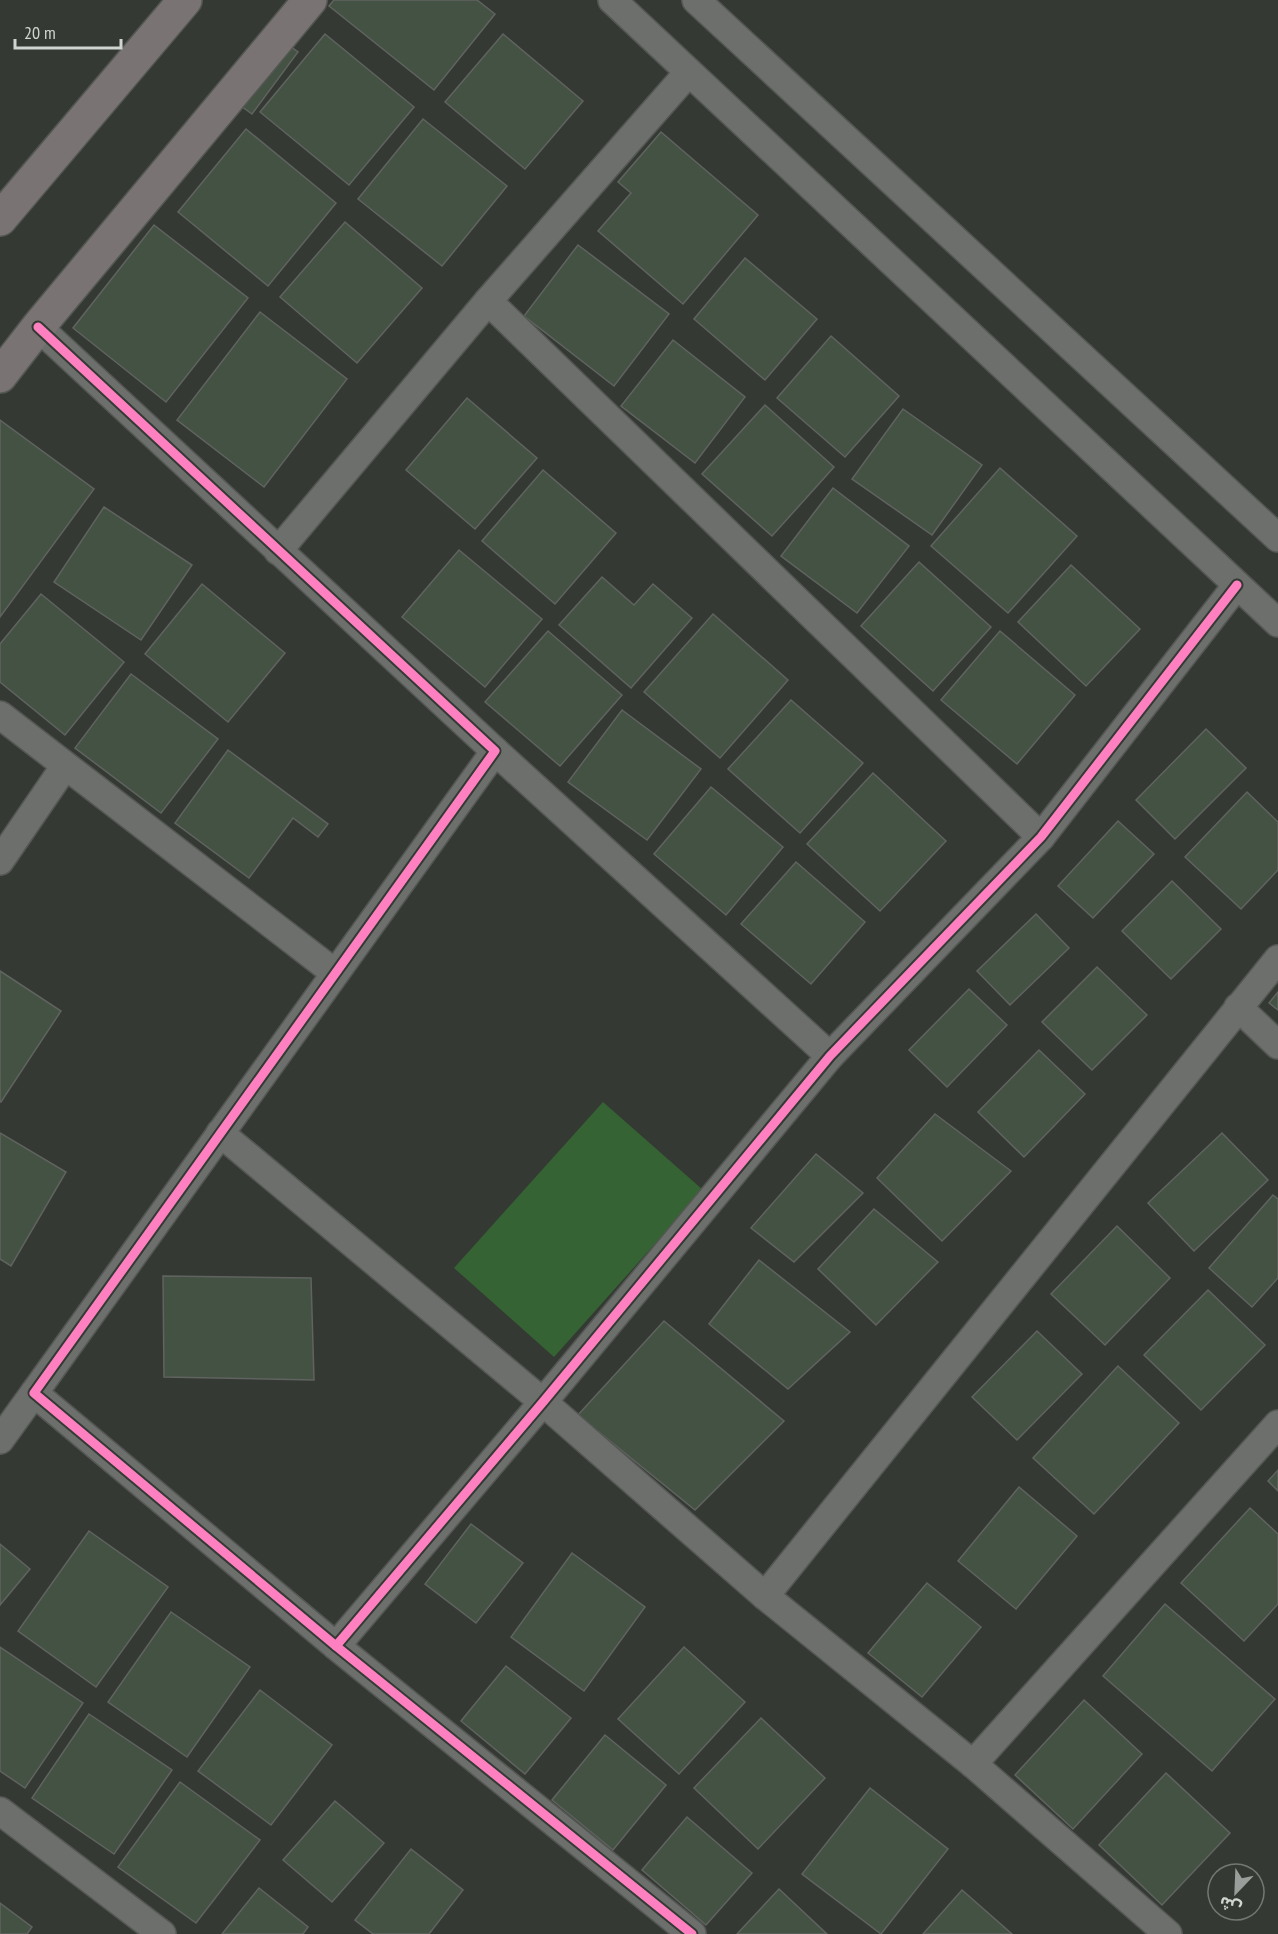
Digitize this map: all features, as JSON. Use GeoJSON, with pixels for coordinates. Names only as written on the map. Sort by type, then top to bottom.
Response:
{"type":"FeatureCollection","features":[{"type":"Feature","properties":{"kind":"main road"},"geometry":{"type":"LineString","coordinates":[[0,219],[185,0]]}},
{"type":"Feature","properties":{"kind":"main road"},"geometry":{"type":"LineString","coordinates":[[0,376],[38,327],[310,0]]}},
{"type":"Feature","properties":{"kind":"street"},"geometry":{"type":"LineString","coordinates":[[612,0],[1278,623]]}},
{"type":"Feature","properties":{"kind":"street"},"geometry":{"type":"LineString","coordinates":[[696,0],[1278,538]]}},
{"type":"Feature","properties":{"kind":"street"},"geometry":{"type":"LineString","coordinates":[[278,551],[488,301],[688,73]]}},
{"type":"Feature","properties":{"kind":"street"},"geometry":{"type":"LineString","coordinates":[[488,301],[1041,837]]}},
{"type":"Feature","properties":{"kind":"street"},"geometry":{"type":"LineString","coordinates":[[38,327],[495,751],[830,1056]]}},
{"type":"Feature","properties":{"kind":"street"},"geometry":{"type":"LineString","coordinates":[[336,1646],[543,1402],[830,1056],[1041,837],[1237,585]]}},
{"type":"Feature","properties":{"kind":"street"},"geometry":{"type":"LineString","coordinates":[[0,715],[335,973]]}},
{"type":"Feature","properties":{"kind":"street"},"geometry":{"type":"LineString","coordinates":[[0,1440],[495,751]]}},
{"type":"Feature","properties":{"kind":"street"},"geometry":{"type":"LineString","coordinates":[[0,861],[65,766]]}},
{"type":"Feature","properties":{"kind":"street"},"geometry":{"type":"LineString","coordinates":[[765,1596],[1278,959]]}},
{"type":"Feature","properties":{"kind":"street"},"geometry":{"type":"LineString","coordinates":[[1238,1007],[1278,1045]]}},
{"type":"Feature","properties":{"kind":"street"},"geometry":{"type":"LineString","coordinates":[[220,1133],[543,1402],[765,1596],[973,1764],[1168,1934]]}},
{"type":"Feature","properties":{"kind":"street"},"geometry":{"type":"LineString","coordinates":[[34,1393],[336,1646],[692,1934]]}},
{"type":"Feature","properties":{"kind":"street"},"geometry":{"type":"LineString","coordinates":[[973,1764],[1278,1424]]}},
{"type":"Feature","properties":{"kind":"street"},"geometry":{"type":"LineString","coordinates":[[0,1811],[162,1934]]}},
{"type":"Feature","properties":{"kind":"green space"},"geometry":{"type":"Polygon","coordinates":[[[603,1102],[703,1190],[554,1357],[454,1268],[603,1102]]]}},
{"type":"Feature","properties":{"kind":"building"},"geometry":{"type":"Polygon","coordinates":[[[334,0],[477,0],[495,14],[434,90],[329,6],[334,0]]]}},
{"type":"Feature","properties":{"kind":"building"},"geometry":{"type":"Polygon","coordinates":[[[325,34],[414,107],[349,185],[260,112],[325,34]]]}},
{"type":"Feature","properties":{"kind":"building"},"geometry":{"type":"Polygon","coordinates":[[[503,34],[583,101],[525,169],[445,102],[503,34]]]}},
{"type":"Feature","properties":{"kind":"building"},"geometry":{"type":"Polygon","coordinates":[[[283,41],[298,52],[252,114],[237,103],[283,41]]]}},
{"type":"Feature","properties":{"kind":"building"},"geometry":{"type":"Polygon","coordinates":[[[423,119],[507,186],[442,266],[358,199],[423,119]]]}},
{"type":"Feature","properties":{"kind":"building"},"geometry":{"type":"Polygon","coordinates":[[[246,129],[336,203],[268,286],[178,212],[246,129]]]}},
{"type":"Feature","properties":{"kind":"building"},"geometry":{"type":"Polygon","coordinates":[[[661,132],[758,215],[683,304],[598,231],[631,193],[618,182],[661,132]]]}},
{"type":"Feature","properties":{"kind":"building"},"geometry":{"type":"Polygon","coordinates":[[[345,222],[422,288],[357,363],[280,297],[345,222]]]}},
{"type":"Feature","properties":{"kind":"building"},"geometry":{"type":"Polygon","coordinates":[[[154,225],[248,298],[166,402],[73,328],[154,225]]]}},
{"type":"Feature","properties":{"kind":"building"},"geometry":{"type":"Polygon","coordinates":[[[578,245],[669,314],[614,386],[524,316],[578,245]]]}},
{"type":"Feature","properties":{"kind":"building"},"geometry":{"type":"Polygon","coordinates":[[[745,258],[817,319],[765,380],[694,319],[745,258]]]}},
{"type":"Feature","properties":{"kind":"building"},"geometry":{"type":"Polygon","coordinates":[[[260,312],[347,379],[264,487],[177,420],[260,312]]]}},
{"type":"Feature","properties":{"kind":"building"},"geometry":{"type":"Polygon","coordinates":[[[831,336],[899,396],[845,457],[777,398],[831,336]]]}},
{"type":"Feature","properties":{"kind":"building"},"geometry":{"type":"Polygon","coordinates":[[[673,340],[745,397],[695,463],[621,406],[673,340]]]}},
{"type":"Feature","properties":{"kind":"building"},"geometry":{"type":"Polygon","coordinates":[[[467,398],[537,458],[475,529],[406,470],[467,398]]]}},
{"type":"Feature","properties":{"kind":"building"},"geometry":{"type":"Polygon","coordinates":[[[765,405],[834,467],[772,536],[702,474],[765,405]]]}},
{"type":"Feature","properties":{"kind":"building"},"geometry":{"type":"Polygon","coordinates":[[[903,409],[982,465],[932,535],[852,479],[903,409]]]}},
{"type":"Feature","properties":{"kind":"building"},"geometry":{"type":"Polygon","coordinates":[[[0,420],[94,489],[0,617],[0,420]]]}},
{"type":"Feature","properties":{"kind":"building"},"geometry":{"type":"Polygon","coordinates":[[[1000,468],[1077,536],[1008,613],[931,546],[1000,468]]]}},
{"type":"Feature","properties":{"kind":"building"},"geometry":{"type":"Polygon","coordinates":[[[543,470],[616,533],[555,604],[482,541],[543,470]]]}},
{"type":"Feature","properties":{"kind":"building"},"geometry":{"type":"Polygon","coordinates":[[[833,488],[909,546],[857,613],[781,556],[833,488]]]}},
{"type":"Feature","properties":{"kind":"building"},"geometry":{"type":"Polygon","coordinates":[[[104,507],[192,565],[141,640],[54,582],[104,507]]]}},
{"type":"Feature","properties":{"kind":"building"},"geometry":{"type":"Polygon","coordinates":[[[459,550],[542,619],[485,687],[402,617],[459,550]]]}},
{"type":"Feature","properties":{"kind":"building"},"geometry":{"type":"Polygon","coordinates":[[[919,562],[991,627],[933,691],[861,626],[919,562]]]}},
{"type":"Feature","properties":{"kind":"building"},"geometry":{"type":"Polygon","coordinates":[[[1071,565],[1140,629],[1086,686],[1018,622],[1071,565]]]}},
{"type":"Feature","properties":{"kind":"building"},"geometry":{"type":"Polygon","coordinates":[[[602,577],[634,605],[653,584],[692,618],[631,688],[559,625],[602,577]]]}},
{"type":"Feature","properties":{"kind":"building"},"geometry":{"type":"Polygon","coordinates":[[[202,584],[285,653],[228,722],[145,654],[202,584]]]}},
{"type":"Feature","properties":{"kind":"building"},"geometry":{"type":"Polygon","coordinates":[[[41,594],[124,662],[65,735],[0,682],[0,644],[41,594]]]}},
{"type":"Feature","properties":{"kind":"building"},"geometry":{"type":"Polygon","coordinates":[[[713,614],[788,680],[720,758],[644,692],[713,614]]]}},
{"type":"Feature","properties":{"kind":"building"},"geometry":{"type":"Polygon","coordinates":[[[548,631],[622,695],[560,766],[485,702],[548,631]]]}},
{"type":"Feature","properties":{"kind":"building"},"geometry":{"type":"Polygon","coordinates":[[[1000,631],[1075,695],[1017,764],[941,700],[1000,631]]]}},
{"type":"Feature","properties":{"kind":"building"},"geometry":{"type":"Polygon","coordinates":[[[131,674],[218,739],[161,813],[75,748],[131,674]]]}},
{"type":"Feature","properties":{"kind":"building"},"geometry":{"type":"Polygon","coordinates":[[[791,700],[863,763],[800,833],[728,769],[791,700]]]}},
{"type":"Feature","properties":{"kind":"building"},"geometry":{"type":"Polygon","coordinates":[[[622,710],[701,769],[647,840],[568,782],[622,710]]]}},
{"type":"Feature","properties":{"kind":"building"},"geometry":{"type":"Polygon","coordinates":[[[1206,729],[1246,768],[1175,839],[1136,800],[1206,729]]]}},
{"type":"Feature","properties":{"kind":"building"},"geometry":{"type":"Polygon","coordinates":[[[228,750],[328,824],[318,837],[293,818],[249,878],[175,823],[228,750]]]}},
{"type":"Feature","properties":{"kind":"building"},"geometry":{"type":"Polygon","coordinates":[[[873,773],[946,841],[880,911],[807,844],[873,773]]]}},
{"type":"Feature","properties":{"kind":"building"},"geometry":{"type":"Polygon","coordinates":[[[711,787],[783,847],[726,915],[654,854],[711,787]]]}},
{"type":"Feature","properties":{"kind":"building"},"geometry":{"type":"Polygon","coordinates":[[[1247,792],[1278,822],[1278,870],[1241,909],[1185,857],[1247,792]]]}},
{"type":"Feature","properties":{"kind":"building"},"geometry":{"type":"Polygon","coordinates":[[[1118,821],[1154,854],[1093,918],[1058,886],[1118,821]]]}},
{"type":"Feature","properties":{"kind":"building"},"geometry":{"type":"Polygon","coordinates":[[[796,862],[865,922],[811,984],[741,924],[796,862]]]}},
{"type":"Feature","properties":{"kind":"building"},"geometry":{"type":"Polygon","coordinates":[[[1172,881],[1221,929],[1171,979],[1122,931],[1172,881]]]}},
{"type":"Feature","properties":{"kind":"building"},"geometry":{"type":"Polygon","coordinates":[[[1036,914],[1069,948],[1010,1005],[977,971],[1036,914]]]}},
{"type":"Feature","properties":{"kind":"building"},"geometry":{"type":"Polygon","coordinates":[[[1097,967],[1147,1015],[1092,1070],[1042,1022],[1097,967]]]}},
{"type":"Feature","properties":{"kind":"building"},"geometry":{"type":"Polygon","coordinates":[[[0,971],[61,1011],[1,1102],[0,1102],[0,971]]]}},
{"type":"Feature","properties":{"kind":"building"},"geometry":{"type":"Polygon","coordinates":[[[969,989],[1007,1025],[947,1087],[909,1050],[969,989]]]}},
{"type":"Feature","properties":{"kind":"building"},"geometry":{"type":"Polygon","coordinates":[[[1278,992],[1278,1010],[1269,1003],[1278,992]]]}},
{"type":"Feature","properties":{"kind":"building"},"geometry":{"type":"Polygon","coordinates":[[[1039,1050],[1085,1094],[1024,1157],[978,1112],[1039,1050]]]}},
{"type":"Feature","properties":{"kind":"building"},"geometry":{"type":"Polygon","coordinates":[[[935,1114],[1011,1171],[942,1241],[877,1178],[935,1114]]]}},
{"type":"Feature","properties":{"kind":"building"},"geometry":{"type":"Polygon","coordinates":[[[0,1133],[66,1172],[11,1266],[0,1259],[0,1133]]]}},
{"type":"Feature","properties":{"kind":"building"},"geometry":{"type":"Polygon","coordinates":[[[1222,1133],[1268,1180],[1194,1251],[1148,1203],[1222,1133]]]}},
{"type":"Feature","properties":{"kind":"building"},"geometry":{"type":"Polygon","coordinates":[[[816,1154],[863,1193],[794,1262],[751,1228],[816,1154]]]}},
{"type":"Feature","properties":{"kind":"building"},"geometry":{"type":"Polygon","coordinates":[[[1273,1195],[1278,1199],[1278,1278],[1252,1307],[1209,1268],[1273,1195]]]}},
{"type":"Feature","properties":{"kind":"building"},"geometry":{"type":"Polygon","coordinates":[[[874,1209],[938,1262],[876,1325],[818,1269],[874,1209]]]}},
{"type":"Feature","properties":{"kind":"building"},"geometry":{"type":"Polygon","coordinates":[[[1117,1226],[1170,1278],[1105,1345],[1051,1294],[1117,1226]]]}},
{"type":"Feature","properties":{"kind":"building"},"geometry":{"type":"Polygon","coordinates":[[[759,1260],[850,1332],[788,1389],[709,1324],[759,1260]]]}},
{"type":"Feature","properties":{"kind":"building"},"geometry":{"type":"Polygon","coordinates":[[[163,1276],[311,1278],[314,1380],[164,1377],[163,1276]]]}},
{"type":"Feature","properties":{"kind":"building"},"geometry":{"type":"Polygon","coordinates":[[[1208,1290],[1265,1345],[1201,1410],[1144,1355],[1208,1290]]]}},
{"type":"Feature","properties":{"kind":"building"},"geometry":{"type":"Polygon","coordinates":[[[664,1321],[784,1421],[695,1510],[578,1415],[664,1321]]]}},
{"type":"Feature","properties":{"kind":"building"},"geometry":{"type":"Polygon","coordinates":[[[1037,1331],[1082,1374],[1017,1440],[972,1397],[1037,1331]]]}},
{"type":"Feature","properties":{"kind":"building"},"geometry":{"type":"Polygon","coordinates":[[[1118,1366],[1179,1423],[1094,1514],[1033,1458],[1118,1366]]]}},
{"type":"Feature","properties":{"kind":"building"},"geometry":{"type":"Polygon","coordinates":[[[1278,1470],[1278,1491],[1268,1481],[1278,1470]]]}},
{"type":"Feature","properties":{"kind":"building"},"geometry":{"type":"Polygon","coordinates":[[[1019,1487],[1077,1536],[1016,1609],[958,1561],[1019,1487]]]}},
{"type":"Feature","properties":{"kind":"building"},"geometry":{"type":"Polygon","coordinates":[[[1250,1508],[1278,1534],[1278,1604],[1244,1641],[1181,1583],[1250,1508]]]}},
{"type":"Feature","properties":{"kind":"building"},"geometry":{"type":"Polygon","coordinates":[[[471,1524],[523,1563],[476,1623],[425,1584],[471,1524]]]}},
{"type":"Feature","properties":{"kind":"building"},"geometry":{"type":"Polygon","coordinates":[[[89,1531],[168,1587],[96,1687],[18,1631],[89,1531]]]}},
{"type":"Feature","properties":{"kind":"building"},"geometry":{"type":"Polygon","coordinates":[[[0,1544],[30,1569],[0,1605],[0,1544]]]}},
{"type":"Feature","properties":{"kind":"building"},"geometry":{"type":"Polygon","coordinates":[[[572,1553],[645,1607],[584,1691],[511,1637],[572,1553]]]}},
{"type":"Feature","properties":{"kind":"building"},"geometry":{"type":"Polygon","coordinates":[[[927,1583],[981,1627],[922,1697],[868,1653],[927,1583]]]}},
{"type":"Feature","properties":{"kind":"building"},"geometry":{"type":"Polygon","coordinates":[[[1165,1604],[1275,1699],[1212,1771],[1103,1676],[1165,1604]]]}},
{"type":"Feature","properties":{"kind":"building"},"geometry":{"type":"Polygon","coordinates":[[[171,1612],[250,1667],[187,1757],[108,1702],[171,1612]]]}},
{"type":"Feature","properties":{"kind":"building"},"geometry":{"type":"Polygon","coordinates":[[[0,1647],[83,1703],[25,1788],[0,1771],[0,1647]]]}},
{"type":"Feature","properties":{"kind":"building"},"geometry":{"type":"Polygon","coordinates":[[[684,1647],[745,1702],[679,1774],[618,1719],[684,1647]]]}},
{"type":"Feature","properties":{"kind":"building"},"geometry":{"type":"Polygon","coordinates":[[[506,1666],[571,1718],[525,1774],[461,1721],[506,1666]]]}},
{"type":"Feature","properties":{"kind":"building"},"geometry":{"type":"Polygon","coordinates":[[[260,1690],[332,1745],[271,1825],[198,1771],[260,1690]]]}},
{"type":"Feature","properties":{"kind":"building"},"geometry":{"type":"Polygon","coordinates":[[[1084,1700],[1142,1754],[1073,1829],[1015,1775],[1084,1700]]]}},
{"type":"Feature","properties":{"kind":"building"},"geometry":{"type":"Polygon","coordinates":[[[89,1714],[172,1770],[114,1854],[32,1798],[89,1714]]]}},
{"type":"Feature","properties":{"kind":"building"},"geometry":{"type":"Polygon","coordinates":[[[761,1718],[825,1778],[758,1849],[694,1788],[761,1718]]]}},
{"type":"Feature","properties":{"kind":"building"},"geometry":{"type":"Polygon","coordinates":[[[605,1735],[666,1785],[613,1850],[552,1800],[605,1735]]]}},
{"type":"Feature","properties":{"kind":"building"},"geometry":{"type":"Polygon","coordinates":[[[1166,1773],[1230,1833],[1162,1905],[1099,1845],[1166,1773]]]}},
{"type":"Feature","properties":{"kind":"building"},"geometry":{"type":"Polygon","coordinates":[[[180,1782],[260,1840],[196,1923],[118,1867],[180,1782]]]}},
{"type":"Feature","properties":{"kind":"building"},"geometry":{"type":"Polygon","coordinates":[[[870,1788],[948,1849],[881,1934],[802,1874],[870,1788]]]}},
{"type":"Feature","properties":{"kind":"building"},"geometry":{"type":"Polygon","coordinates":[[[335,1801],[384,1843],[332,1902],[283,1860],[335,1801]]]}},
{"type":"Feature","properties":{"kind":"building"},"geometry":{"type":"Polygon","coordinates":[[[687,1817],[752,1873],[706,1925],[642,1870],[687,1817]]]}},
{"type":"Feature","properties":{"kind":"building"},"geometry":{"type":"Polygon","coordinates":[[[411,1849],[463,1890],[429,1934],[373,1934],[355,1920],[411,1849]]]}},
{"type":"Feature","properties":{"kind":"building"},"geometry":{"type":"Polygon","coordinates":[[[259,1888],[308,1927],[303,1934],[222,1934],[259,1888]]]}},
{"type":"Feature","properties":{"kind":"building"},"geometry":{"type":"Polygon","coordinates":[[[779,1889],[827,1934],[737,1934],[779,1889]]]}},
{"type":"Feature","properties":{"kind":"building"},"geometry":{"type":"Polygon","coordinates":[[[962,1890],[1012,1934],[923,1934],[962,1890]]]}},
{"type":"Feature","properties":{"kind":"building"},"geometry":{"type":"Polygon","coordinates":[[[0,1903],[32,1927],[27,1934],[0,1934],[0,1903]]]}},
{"type":"Feature","properties":{"kind":"cycle path"},"geometry":{"type":"LineString","coordinates":[[38,327],[495,751],[34,1393],[336,1646]]}},
{"type":"Feature","properties":{"kind":"cycle path"},"geometry":{"type":"LineString","coordinates":[[692,1934],[336,1646],[543,1402],[830,1056],[1041,837],[1237,585]]}}]}
